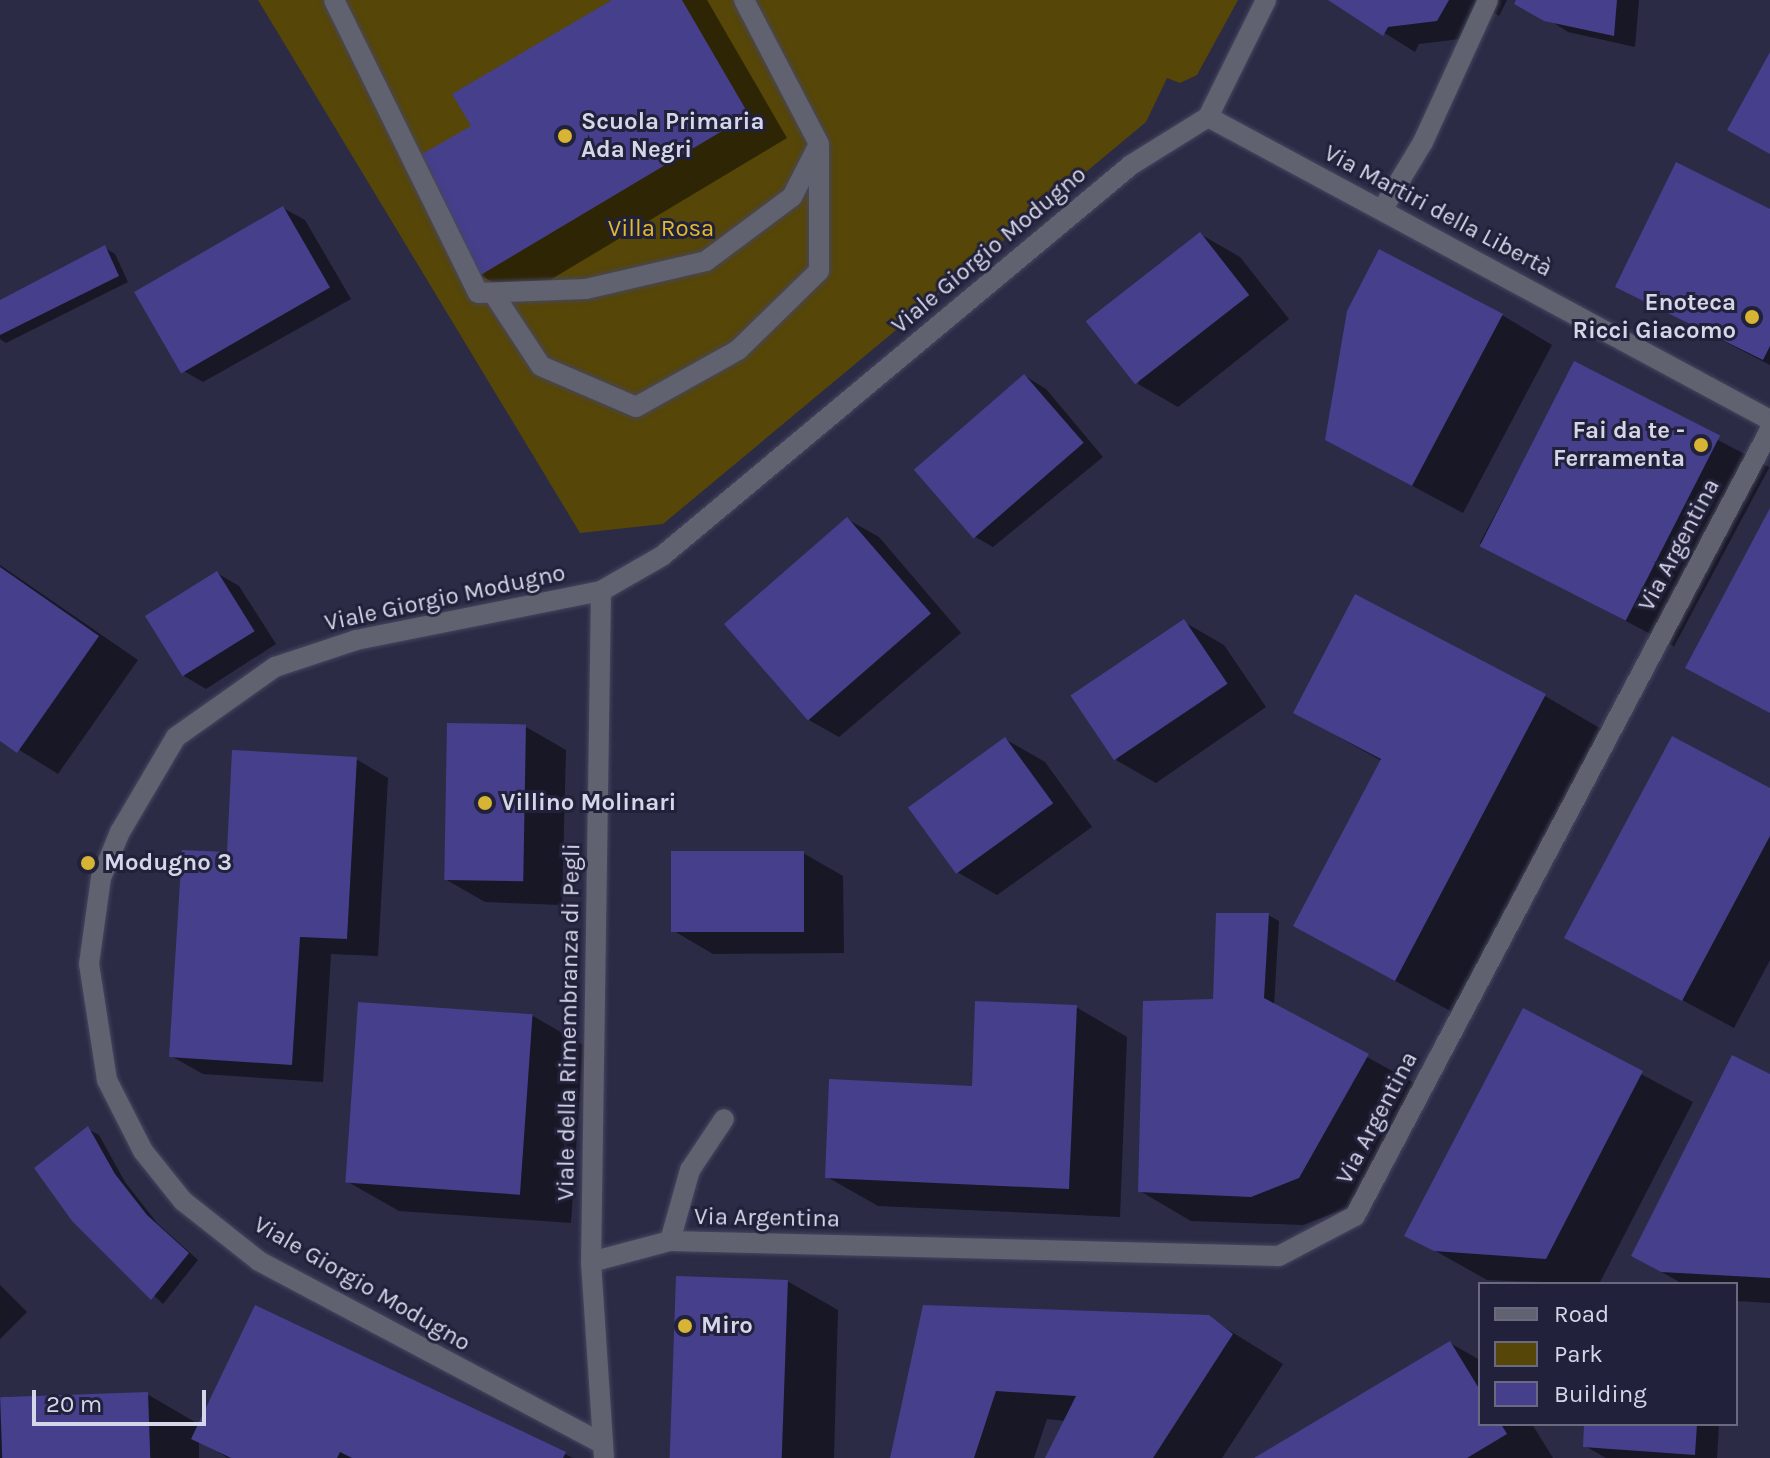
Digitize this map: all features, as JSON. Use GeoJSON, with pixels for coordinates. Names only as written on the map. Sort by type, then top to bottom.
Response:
{"type":"FeatureCollection","features":[{"type":"Feature","properties":{"kind":"street"},"geometry":{"type":"LineString","coordinates":[[334,0],[478,293],[586,289],[706,261],[792,197],[819,144]]}},
{"type":"Feature","properties":{"kind":"street"},"geometry":{"type":"LineString","coordinates":[[493,293],[541,366],[636,407],[738,350],[819,271],[819,144],[744,0]]}},
{"type":"Feature","properties":{"kind":"street"},"geometry":{"type":"LineString","coordinates":[[1208,117],[1266,0]]}},
{"type":"Feature","properties":{"kind":"street"},"geometry":{"type":"LineString","coordinates":[[1382,210],[1423,142],[1488,0]]}},
{"type":"Feature","properties":{"kind":"street","name":"Via Martiri della Libertà"},"geometry":{"type":"LineString","coordinates":[[1208,117],[1770,420]]}},
{"type":"Feature","properties":{"kind":"street","name":"Viale Giorgio Modugno"},"geometry":{"type":"LineString","coordinates":[[603,1451],[259,1261],[183,1201],[143,1151],[107,1080],[89,964],[101,878],[120,832],[176,737],[198,718],[275,667],[356,640],[601,591],[662,556],[1131,165],[1208,117]]}},
{"type":"Feature","properties":{"kind":"street","name":"Via Argentina"},"geometry":{"type":"LineString","coordinates":[[670,1241],[1279,1256],[1355,1216],[1770,430]]}},
{"type":"Feature","properties":{"kind":"street","name":"Viale della Rimembranza di Pegli"},"geometry":{"type":"LineString","coordinates":[[591,1262],[601,591]]}},
{"type":"Feature","properties":{"kind":"street"},"geometry":{"type":"LineString","coordinates":[[591,1262],[670,1241],[690,1170],[724,1119]]}},
{"type":"Feature","properties":{"kind":"street","name":"Viale Giorgio Modugno"},"geometry":{"type":"LineString","coordinates":[[591,1262],[603,1451]]}},
{"type":"Feature","properties":{"kind":"green space","name":"Villa Rosa"},"geometry":{"type":"Polygon","coordinates":[[[258,0],[1238,0],[1197,75],[1180,83],[1167,78],[1146,122],[663,524],[580,533],[258,0]]]}},
{"type":"Feature","properties":{"kind":"building"},"geometry":{"type":"Polygon","coordinates":[[[612,0],[682,0],[749,115],[479,276],[422,154],[471,126],[452,94],[612,0]]]}},
{"type":"Feature","properties":{"kind":"building"},"geometry":{"type":"Polygon","coordinates":[[[1328,0],[1449,0],[1437,21],[1388,27],[1383,36],[1328,0]]]}},
{"type":"Feature","properties":{"kind":"building"},"geometry":{"type":"Polygon","coordinates":[[[1516,0],[1617,0],[1614,36],[1544,21],[1514,4],[1516,0]]]}},
{"type":"Feature","properties":{"kind":"building"},"geometry":{"type":"Polygon","coordinates":[[[1770,52],[1770,154],[1727,130],[1770,52]]]}},
{"type":"Feature","properties":{"kind":"building"},"geometry":{"type":"Polygon","coordinates":[[[1676,162],[1770,209],[1770,346],[1763,360],[1615,287],[1676,162]]]}},
{"type":"Feature","properties":{"kind":"building"},"geometry":{"type":"Polygon","coordinates":[[[283,206],[330,287],[181,373],[134,292],[283,206]]]}},
{"type":"Feature","properties":{"kind":"building"},"geometry":{"type":"Polygon","coordinates":[[[1200,232],[1249,295],[1135,384],[1086,321],[1200,232]]]}},
{"type":"Feature","properties":{"kind":"building"},"geometry":{"type":"Polygon","coordinates":[[[105,245],[119,276],[0,335],[0,300],[105,245]]]}},
{"type":"Feature","properties":{"kind":"building"},"geometry":{"type":"Polygon","coordinates":[[[1379,249],[1503,314],[1412,486],[1325,440],[1347,311],[1379,249]]]}},
{"type":"Feature","properties":{"kind":"building"},"geometry":{"type":"Polygon","coordinates":[[[1574,361],[1720,435],[1626,621],[1480,546],[1574,361]]]}},
{"type":"Feature","properties":{"kind":"building"},"geometry":{"type":"Polygon","coordinates":[[[1024,374],[1084,443],[974,538],[914,470],[1024,374]]]}},
{"type":"Feature","properties":{"kind":"building"},"geometry":{"type":"Polygon","coordinates":[[[1770,508],[1770,713],[1685,668],[1770,508]]]}},
{"type":"Feature","properties":{"kind":"building"},"geometry":{"type":"Polygon","coordinates":[[[847,517],[931,614],[808,721],[724,624],[847,517]]]}},
{"type":"Feature","properties":{"kind":"building"},"geometry":{"type":"Polygon","coordinates":[[[0,567],[99,636],[17,753],[0,741],[0,567]]]}},
{"type":"Feature","properties":{"kind":"building"},"geometry":{"type":"Polygon","coordinates":[[[217,571],[255,631],[183,676],[145,616],[217,571]]]}},
{"type":"Feature","properties":{"kind":"building"},"geometry":{"type":"Polygon","coordinates":[[[1355,594],[1546,694],[1395,981],[1293,926],[1381,759],[1293,713],[1355,594]]]}},
{"type":"Feature","properties":{"kind":"building"},"geometry":{"type":"Polygon","coordinates":[[[1184,619],[1228,684],[1114,760],[1070,696],[1184,619]]]}},
{"type":"Feature","properties":{"kind":"building","name":"Villino Molinari"},"geometry":{"type":"Polygon","coordinates":[[[447,723],[526,724],[523,881],[444,880],[447,723]]]}},
{"type":"Feature","properties":{"kind":"building"},"geometry":{"type":"Polygon","coordinates":[[[1672,736],[1770,788],[1770,836],[1682,1001],[1564,938],[1672,736]]]}},
{"type":"Feature","properties":{"kind":"building"},"geometry":{"type":"Polygon","coordinates":[[[1005,737],[1053,803],[956,874],[908,808],[1005,737]]]}},
{"type":"Feature","properties":{"kind":"building"},"geometry":{"type":"Polygon","coordinates":[[[232,750],[357,757],[347,939],[300,937],[292,1065],[169,1057],[182,850],[227,852],[232,750]]]}},
{"type":"Feature","properties":{"kind":"building"},"geometry":{"type":"Polygon","coordinates":[[[671,851],[804,851],[804,932],[671,932],[671,851]]]}},
{"type":"Feature","properties":{"kind":"building"},"geometry":{"type":"Polygon","coordinates":[[[1216,913],[1269,913],[1264,998],[1369,1054],[1299,1178],[1251,1197],[1138,1192],[1143,1001],[1213,999],[1216,913]]]}},
{"type":"Feature","properties":{"kind":"building"},"geometry":{"type":"Polygon","coordinates":[[[975,1001],[1077,1005],[1069,1189],[825,1178],[829,1079],[972,1086],[975,1001]]]}},
{"type":"Feature","properties":{"kind":"building"},"geometry":{"type":"Polygon","coordinates":[[[358,1002],[533,1014],[520,1195],[345,1183],[358,1002]]]}},
{"type":"Feature","properties":{"kind":"building"},"geometry":{"type":"Polygon","coordinates":[[[1523,1008],[1643,1071],[1546,1259],[1434,1251],[1404,1236],[1523,1008]]]}},
{"type":"Feature","properties":{"kind":"building"},"geometry":{"type":"Polygon","coordinates":[[[1732,1055],[1770,1074],[1770,1278],[1661,1272],[1631,1256],[1732,1055]]]}},
{"type":"Feature","properties":{"kind":"building"},"geometry":{"type":"Polygon","coordinates":[[[88,1126],[115,1174],[147,1215],[189,1253],[151,1300],[72,1221],[34,1168],[88,1126]]]}},
{"type":"Feature","properties":{"kind":"building"},"geometry":{"type":"Polygon","coordinates":[[[676,1276],[788,1280],[782,1458],[670,1458],[676,1276]]]}},
{"type":"Feature","properties":{"kind":"building"},"geometry":{"type":"Polygon","coordinates":[[[255,1305],[566,1452],[563,1458],[352,1458],[340,1452],[337,1458],[231,1458],[191,1439],[255,1305]]]}},
{"type":"Feature","properties":{"kind":"building"},"geometry":{"type":"Polygon","coordinates":[[[923,1305],[1209,1315],[1233,1334],[1153,1458],[1045,1458],[1076,1396],[996,1391],[974,1458],[890,1458],[923,1305]]]}},
{"type":"Feature","properties":{"kind":"building"},"geometry":{"type":"Polygon","coordinates":[[[1450,1341],[1478,1387],[1478,1426],[1502,1426],[1507,1434],[1467,1458],[1254,1458],[1450,1341]]]}},
{"type":"Feature","properties":{"kind":"building"},"geometry":{"type":"Polygon","coordinates":[[[148,1392],[150,1458],[2,1458],[0,1397],[148,1392]]]}},
{"type":"Feature","properties":{"kind":"building"},"geometry":{"type":"Polygon","coordinates":[[[1584,1426],[1697,1426],[1695,1455],[1583,1447],[1584,1426]]]}},
{"type":"Feature","properties":{"kind":"place","name":"Scuola Primaria Ada Negri"},"geometry":{"type":"Point","coordinates":[565,136]}},
{"type":"Feature","properties":{"kind":"place","name":"Enoteca Ricci Giacomo"},"geometry":{"type":"Point","coordinates":[1752,317]}},
{"type":"Feature","properties":{"kind":"place","name":"Fai da te - Ferramenta"},"geometry":{"type":"Point","coordinates":[1701,445]}},
{"type":"Feature","properties":{"kind":"place","name":"Villino Molinari"},"geometry":{"type":"Point","coordinates":[485,803]}},
{"type":"Feature","properties":{"kind":"place","name":"Modugno 3"},"geometry":{"type":"Point","coordinates":[88,863]}},
{"type":"Feature","properties":{"kind":"place","name":"Miro"},"geometry":{"type":"Point","coordinates":[685,1326]}}]}
